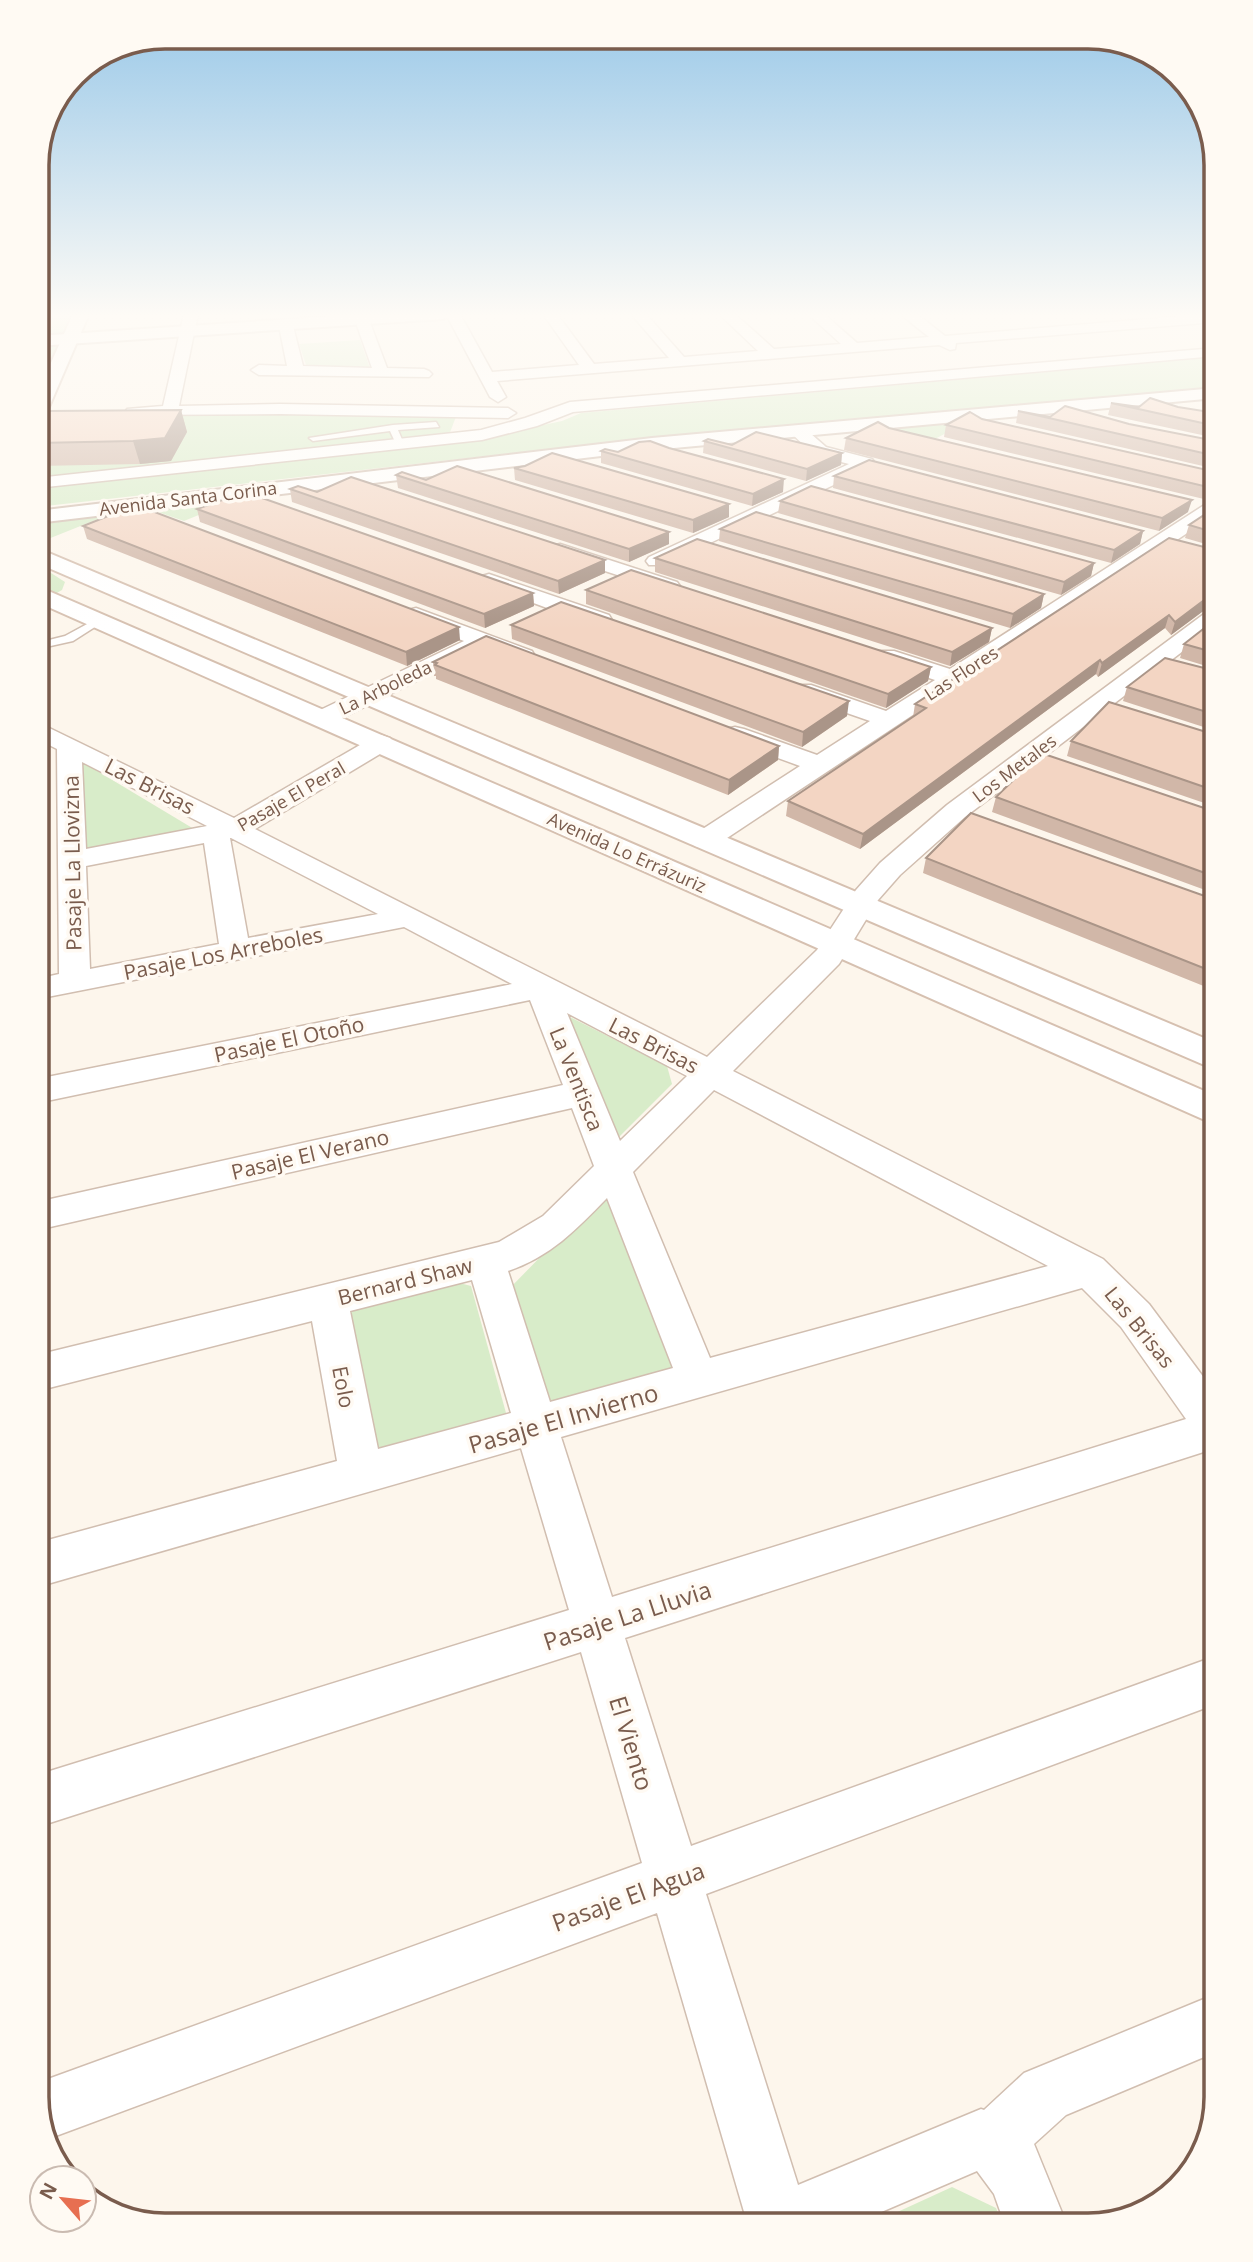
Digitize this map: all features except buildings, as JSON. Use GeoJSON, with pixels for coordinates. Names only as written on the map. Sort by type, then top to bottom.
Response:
{"type":"FeatureCollection","features":[{"type":"Feature","properties":{"kind":"main road","name":"Avenida Santa Corina"},"geometry":{"type":"LineString","coordinates":[[49,516],[652,444],[931,420]]}},
{"type":"Feature","properties":{"kind":"main road","name":"Avenida Lo Errázuriz"},"geometry":{"type":"LineString","coordinates":[[49,561],[1204,1052]]}},
{"type":"Feature","properties":{"kind":"main road"},"geometry":{"type":"LineString","coordinates":[[49,603],[75,586],[76,574]]}},
{"type":"Feature","properties":{"kind":"main road","name":"Avenida Lo Errázuriz"},"geometry":{"type":"LineString","coordinates":[[49,609],[105,627],[323,718],[1204,1106]]}},
{"type":"Feature","properties":{"kind":"street"},"geometry":{"type":"LineString","coordinates":[[49,481],[396,436],[482,435],[537,420]]}},
{"type":"Feature","properties":{"kind":"street"},"geometry":{"type":"LineString","coordinates":[[979,420],[1013,430]]}},
{"type":"Feature","properties":{"kind":"street"},"geometry":{"type":"LineString","coordinates":[[1099,420],[1104,421]]}},
{"type":"Feature","properties":{"kind":"street"},"geometry":{"type":"LineString","coordinates":[[876,425],[887,431],[920,439]]}},
{"type":"Feature","properties":{"kind":"street"},"geometry":{"type":"LineString","coordinates":[[607,584],[753,515],[872,465],[820,451],[797,431]]}},
{"type":"Feature","properties":{"kind":"street"},"geometry":{"type":"LineString","coordinates":[[652,444],[688,458]]}},
{"type":"Feature","properties":{"kind":"street"},"geometry":{"type":"LineString","coordinates":[[556,455],[601,472]]}},
{"type":"Feature","properties":{"kind":"street"},"geometry":{"type":"LineString","coordinates":[[456,466],[467,474],[500,484]]}},
{"type":"Feature","properties":{"kind":"street"},"geometry":{"type":"LineString","coordinates":[[358,478],[367,487],[386,494]]}},
{"type":"Feature","properties":{"kind":"street"},"geometry":{"type":"LineString","coordinates":[[782,483],[836,497]]}},
{"type":"Feature","properties":{"kind":"street"},"geometry":{"type":"LineString","coordinates":[[249,491],[260,500],[279,507]]}},
{"type":"Feature","properties":{"kind":"street"},"geometry":{"type":"LineString","coordinates":[[1185,503],[1204,506]]}},
{"type":"Feature","properties":{"kind":"street"},"geometry":{"type":"LineString","coordinates":[[141,504],[148,512],[179,524]]}},
{"type":"Feature","properties":{"kind":"street"},"geometry":{"type":"LineString","coordinates":[[728,508],[779,523]]}},
{"type":"Feature","properties":{"kind":"street","name":"Las Flores"},"geometry":{"type":"LineString","coordinates":[[705,840],[1204,514]]}},
{"type":"Feature","properties":{"kind":"street"},"geometry":{"type":"LineString","coordinates":[[1136,533],[1189,548]]}},
{"type":"Feature","properties":{"kind":"street"},"geometry":{"type":"LineString","coordinates":[[669,535],[722,551]]}},
{"type":"Feature","properties":{"kind":"street"},"geometry":{"type":"LineString","coordinates":[[541,544],[695,594]]}},
{"type":"Feature","properties":{"kind":"street"},"geometry":{"type":"LineString","coordinates":[[1087,565],[1114,573]]}},
{"type":"Feature","properties":{"kind":"street"},"geometry":{"type":"LineString","coordinates":[[471,574],[626,628]]}},
{"type":"Feature","properties":{"kind":"street"},"geometry":{"type":"LineString","coordinates":[[538,615],[584,594]]}},
{"type":"Feature","properties":{"kind":"street"},"geometry":{"type":"LineString","coordinates":[[1038,598],[1064,605]]}},
{"type":"Feature","properties":{"kind":"street"},"geometry":{"type":"LineString","coordinates":[[394,607],[548,665]]}},
{"type":"Feature","properties":{"kind":"street","name":"Los Metales"},"geometry":{"type":"LineString","coordinates":[[836,944],[860,906],[890,869],[970,815],[1032,755],[1100,704],[1169,664],[1204,630]]}},
{"type":"Feature","properties":{"kind":"street","name":"La Arboleda"},"geometry":{"type":"LineString","coordinates":[[323,718],[504,631]]}},
{"type":"Feature","properties":{"kind":"street"},"geometry":{"type":"LineString","coordinates":[[986,631],[1013,639]]}},
{"type":"Feature","properties":{"kind":"street"},"geometry":{"type":"LineString","coordinates":[[863,649],[953,678]]}},
{"type":"Feature","properties":{"kind":"street"},"geometry":{"type":"LineString","coordinates":[[784,683],[889,720]]}},
{"type":"Feature","properties":{"kind":"street"},"geometry":{"type":"LineString","coordinates":[[1100,704],[1126,713]]}},
{"type":"Feature","properties":{"kind":"street"},"geometry":{"type":"LineString","coordinates":[[716,727],[820,765]]}},
{"type":"Feature","properties":{"kind":"street","name":"Las Brisas"},"geometry":{"type":"LineString","coordinates":[[49,735],[225,832],[408,917],[1089,1270],[1129,1307],[1204,1412]]}},
{"type":"Feature","properties":{"kind":"street","name":"Pasaje El Peral"},"geometry":{"type":"LineString","coordinates":[[72,860],[225,832],[381,743]]}},
{"type":"Feature","properties":{"kind":"street","name":"Pasaje La Llovizna"},"geometry":{"type":"LineString","coordinates":[[69,745],[75,981]]}},
{"type":"Feature","properties":{"kind":"street"},"geometry":{"type":"LineString","coordinates":[[1032,755],[1058,764]]}},
{"type":"Feature","properties":{"kind":"street"},"geometry":{"type":"LineString","coordinates":[[225,832],[235,950]]}},
{"type":"Feature","properties":{"kind":"street","name":"Pasaje Los Arreboles"},"geometry":{"type":"LineString","coordinates":[[49,986],[408,917]]}},
{"type":"Feature","properties":{"kind":"street"},"geometry":{"type":"LineString","coordinates":[[709,1073],[828,957],[836,944]]}},
{"type":"Feature","properties":{"kind":"street","name":"Pasaje El Otoño"},"geometry":{"type":"LineString","coordinates":[[49,1089],[541,988]]}},
{"type":"Feature","properties":{"kind":"street","name":"La Ventisca"},"geometry":{"type":"LineString","coordinates":[[541,988],[698,1380]]}},
{"type":"Feature","properties":{"kind":"street","name":"Bernard Shaw"},"geometry":{"type":"LineString","coordinates":[[49,1370],[506,1256],[556,1226],[709,1073]]}},
{"type":"Feature","properties":{"kind":"street","name":"Pasaje El Verano"},"geometry":{"type":"LineString","coordinates":[[49,1213],[583,1093]]}},
{"type":"Feature","properties":{"kind":"street","name":"El Viento"},"geometry":{"type":"LineString","coordinates":[[486,1261],[774,2213]]}},
{"type":"Feature","properties":{"kind":"street","name":"Pasaje El Invierno"},"geometry":{"type":"LineString","coordinates":[[49,1562],[1089,1270]]}},
{"type":"Feature","properties":{"kind":"street","name":"Eolo"},"geometry":{"type":"LineString","coordinates":[[328,1300],[361,1475]]}},
{"type":"Feature","properties":{"kind":"street","name":"Pasaje La Lluvia"},"geometry":{"type":"LineString","coordinates":[[49,1797],[1204,1433]]}},
{"type":"Feature","properties":{"kind":"street","name":"Pasaje El Agua"},"geometry":{"type":"LineString","coordinates":[[50,2108],[1204,1684]]}},
{"type":"Feature","properties":{"kind":"street"},"geometry":{"type":"LineString","coordinates":[[994,2144],[1018,2117],[1045,2094],[1204,2028]]}},
{"type":"Feature","properties":{"kind":"street"},"geometry":{"type":"LineString","coordinates":[[806,2213],[981,2139],[994,2144],[1006,2154],[1031,2213]]}},
{"type":"Feature","properties":{"kind":"lane"},"geometry":{"type":"LineString","coordinates":[[313,438],[396,436],[436,425]]}},
{"type":"Feature","properties":{"kind":"lane"},"geometry":{"type":"LineString","coordinates":[[49,643],[105,627]]}},
{"type":"Feature","properties":{"kind":"green space"},"geometry":{"type":"Polygon","coordinates":[[[64,420],[455,420],[449,435],[49,478],[49,434],[64,420]]]}},
{"type":"Feature","properties":{"kind":"green space"},"geometry":{"type":"Polygon","coordinates":[[[871,420],[539,450],[49,506],[49,485],[478,439],[562,421],[871,420]]]}},
{"type":"Feature","properties":{"kind":"green space"},"geometry":{"type":"Polygon","coordinates":[[[967,422],[933,440],[886,428],[967,422]]]}},
{"type":"Feature","properties":{"kind":"green space"},"geometry":{"type":"Polygon","coordinates":[[[238,499],[184,521],[152,510],[238,499]]]}},
{"type":"Feature","properties":{"kind":"green space"},"geometry":{"type":"Polygon","coordinates":[[[108,515],[49,539],[49,523],[108,515]]]}},
{"type":"Feature","properties":{"kind":"green space"},"geometry":{"type":"Polygon","coordinates":[[[49,572],[65,582],[62,590],[55,594],[49,592],[49,572]]]}},
{"type":"Feature","properties":{"kind":"green space"},"geometry":{"type":"Polygon","coordinates":[[[74,757],[199,832],[78,853],[74,757]]]}},
{"type":"Feature","properties":{"kind":"green space"},"geometry":{"type":"Polygon","coordinates":[[[564,1014],[667,1066],[672,1084],[614,1142],[564,1014]]]}},
{"type":"Feature","properties":{"kind":"green space"},"geometry":{"type":"Polygon","coordinates":[[[605,1191],[680,1379],[544,1411],[508,1290],[605,1191]]]}},
{"type":"Feature","properties":{"kind":"green space"},"geometry":{"type":"Polygon","coordinates":[[[452,1281],[471,1286],[506,1413],[492,1427],[369,1451],[341,1317],[352,1307],[452,1281]]]}},
{"type":"Feature","properties":{"kind":"green space"},"geometry":{"type":"Polygon","coordinates":[[[952,2187],[996,2208],[998,2213],[895,2213],[952,2187]]]}}]}
